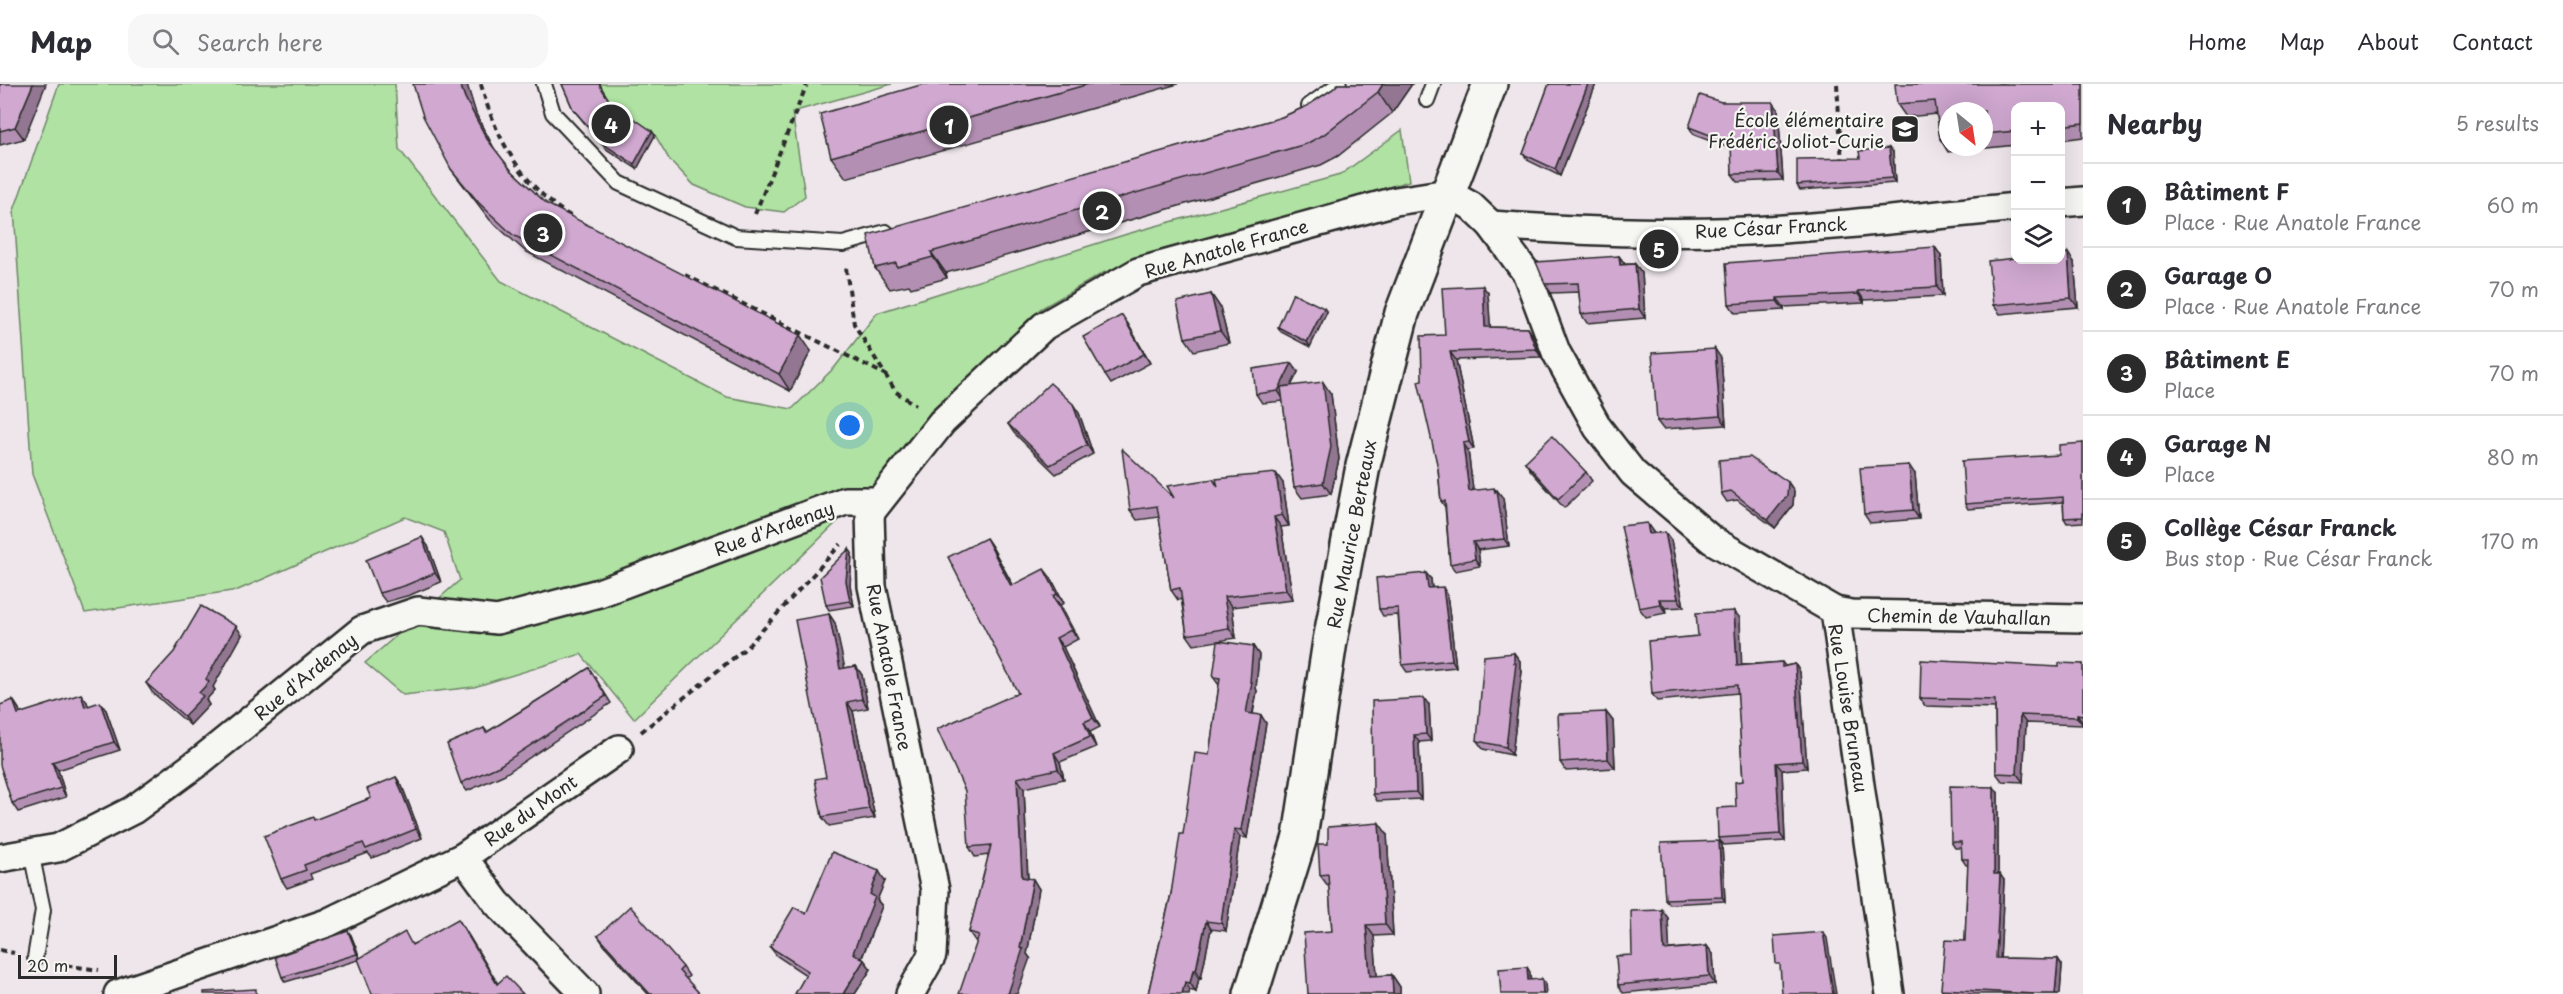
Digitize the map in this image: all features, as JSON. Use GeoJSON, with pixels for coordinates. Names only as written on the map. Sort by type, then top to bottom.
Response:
{"type":"FeatureCollection","features":[{"type":"Feature","properties":{"kind":"main road","name":"Rue Maurice Berteaux"},"geometry":{"type":"LineString","coordinates":[[1251,994],[1300,837],[1330,640],[1363,466],[1402,313],[1490,84]]}},
{"type":"Feature","properties":{"kind":"street","name":"Rue Louise Bruneau"},"geometry":{"type":"LineString","coordinates":[[1448,193],[1471,206],[1491,225],[1527,274],[1556,352],[1598,428],[1633,473],[1712,540],[1835,611],[1890,994]]}},
{"type":"Feature","properties":{"kind":"street","name":"Rue Anatole France"},"geometry":{"type":"LineString","coordinates":[[910,994],[932,955],[935,890],[872,586],[874,507],[942,422],[1044,326],[1138,272],[1396,201],[1448,193]]}},
{"type":"Feature","properties":{"kind":"street"},"geometry":{"type":"LineString","coordinates":[[2065,203],[2083,201]]}},
{"type":"Feature","properties":{"kind":"street","name":"Rue César Franck"},"geometry":{"type":"LineString","coordinates":[[1491,225],[1552,229],[1782,230],[2011,207]]}},
{"type":"Feature","properties":{"kind":"street","name":"Rue d'Ardenay"},"geometry":{"type":"LineString","coordinates":[[0,858],[58,848],[133,810],[200,761],[362,630],[418,611],[496,620],[599,593],[845,501],[874,507]]}},
{"type":"Feature","properties":{"kind":"street","name":"Chemin de Vauhallan"},"geometry":{"type":"LineString","coordinates":[[1835,611],[1852,614],[2083,618]]}},
{"type":"Feature","properties":{"kind":"street","name":"Rue du Mont"},"geometry":{"type":"LineString","coordinates":[[119,994],[327,923],[463,857],[620,749]]}},
{"type":"Feature","properties":{"kind":"street"},"geometry":{"type":"LineString","coordinates":[[463,857],[497,903],[585,994]]}},
{"type":"Feature","properties":{"kind":"lane"},"geometry":{"type":"LineString","coordinates":[[544,84],[554,113],[619,183],[736,237],[843,244],[899,228]]}},
{"type":"Feature","properties":{"kind":"lane"},"geometry":{"type":"LineString","coordinates":[[1297,114],[1339,84]]}},
{"type":"Feature","properties":{"kind":"lane"},"geometry":{"type":"LineString","coordinates":[[1427,100],[1433,84]]}},
{"type":"Feature","properties":{"kind":"lane"},"geometry":{"type":"LineString","coordinates":[[31,852],[43,910],[34,958]]}},
{"type":"Feature","properties":{"kind":"path"},"geometry":{"type":"LineString","coordinates":[[481,84],[500,139],[518,165],[567,214],[584,223]]}},
{"type":"Feature","properties":{"kind":"path"},"geometry":{"type":"LineString","coordinates":[[746,237],[807,84]]}},
{"type":"Feature","properties":{"kind":"path"},"geometry":{"type":"LineString","coordinates":[[1837,84],[1842,165]]}},
{"type":"Feature","properties":{"kind":"path"},"geometry":{"type":"LineString","coordinates":[[843,244],[854,324],[896,392],[942,422]]}},
{"type":"Feature","properties":{"kind":"path"},"geometry":{"type":"LineString","coordinates":[[680,273],[886,375]]}},
{"type":"Feature","properties":{"kind":"path"},"geometry":{"type":"LineString","coordinates":[[620,749],[746,648],[874,507]]}},
{"type":"Feature","properties":{"kind":"path"},"geometry":{"type":"LineString","coordinates":[[0,950],[106,970],[119,994]]}},
{"type":"Feature","properties":{"kind":"green space"},"geometry":{"type":"Polygon","coordinates":[[[59,84],[395,84],[399,149],[501,281],[727,397],[792,409],[835,367],[877,313],[1127,234],[1340,175],[1402,130],[1409,181],[1105,272],[1040,309],[873,487],[634,719],[581,654],[474,687],[403,695],[365,663],[460,580],[444,532],[405,517],[238,590],[85,613],[32,474],[14,210],[59,84]]]}},
{"type":"Feature","properties":{"kind":"green space"},"geometry":{"type":"Polygon","coordinates":[[[599,84],[892,84],[792,112],[805,196],[784,212],[745,207],[694,185],[669,159],[655,135],[614,108],[599,84]]]}},
{"type":"Feature","properties":{"kind":"building"},"geometry":{"type":"Polygon","coordinates":[[[0,84],[33,84],[15,127],[0,131],[0,84]]]}},
{"type":"Feature","properties":{"kind":"building"},"geometry":{"type":"Polygon","coordinates":[[[413,84],[460,84],[487,139],[511,170],[547,204],[800,335],[779,374],[513,235],[479,203],[451,169],[423,116],[413,84]]]}},
{"type":"Feature","properties":{"kind":"building"},"geometry":{"type":"Polygon","coordinates":[[[562,84],[599,84],[610,102],[652,131],[634,164],[603,144],[573,109],[562,84]]]}},
{"type":"Feature","properties":{"kind":"building"},"geometry":{"type":"Polygon","coordinates":[[[924,84],[1089,84],[831,157],[820,114],[924,84]]]}},
{"type":"Feature","properties":{"kind":"building"},"geometry":{"type":"Polygon","coordinates":[[[1338,84],[1383,84],[1378,92],[1323,135],[1306,144],[931,252],[933,257],[897,267],[896,263],[875,268],[868,235],[1282,117],[1307,106],[1338,84]]]}},
{"type":"Feature","properties":{"kind":"building"},"geometry":{"type":"Polygon","coordinates":[[[1549,84],[1588,84],[1555,169],[1523,154],[1549,84]]]}},
{"type":"Feature","properties":{"kind":"building"},"geometry":{"type":"Polygon","coordinates":[[[1895,84],[2083,84],[2083,123],[2065,125],[2065,102],[2011,102],[2011,131],[1993,133],[1993,102],[1939,102],[1939,131],[1935,101],[1897,104],[1895,84]]]}},
{"type":"Feature","properties":{"kind":"building"},"geometry":{"type":"Polygon","coordinates":[[[1700,95],[1721,102],[1773,102],[1778,173],[1732,174],[1731,143],[1689,127],[1700,95]]]}},
{"type":"Feature","properties":{"kind":"building"},"geometry":{"type":"Polygon","coordinates":[[[1889,148],[1892,178],[1797,185],[1797,159],[1860,158],[1859,151],[1889,148]]]}},
{"type":"Feature","properties":{"kind":"building"},"geometry":{"type":"Polygon","coordinates":[[[1935,247],[1937,287],[1858,291],[1858,294],[1777,298],[1777,301],[1729,304],[1726,263],[1935,247]]]}},
{"type":"Feature","properties":{"kind":"building"},"geometry":{"type":"Polygon","coordinates":[[[2065,253],[2068,253],[2071,298],[1993,305],[1988,261],[2011,259],[2011,264],[2065,264],[2065,253]]]}},
{"type":"Feature","properties":{"kind":"building"},"geometry":{"type":"Polygon","coordinates":[[[1619,256],[1620,265],[1635,264],[1639,309],[1581,314],[1578,283],[1545,284],[1536,262],[1619,256]]]}},
{"type":"Feature","properties":{"kind":"building"},"geometry":{"type":"Polygon","coordinates":[[[1483,286],[1485,327],[1528,328],[1536,349],[1450,352],[1469,442],[1463,443],[1469,491],[1494,488],[1495,492],[1497,490],[1504,539],[1473,542],[1475,559],[1450,564],[1445,501],[1441,501],[1438,468],[1418,381],[1422,380],[1421,336],[1445,335],[1442,288],[1483,286]]]}},
{"type":"Feature","properties":{"kind":"building"},"geometry":{"type":"Polygon","coordinates":[[[1293,293],[1324,308],[1307,342],[1278,327],[1293,293]]]}},
{"type":"Feature","properties":{"kind":"building"},"geometry":{"type":"Polygon","coordinates":[[[1211,294],[1220,331],[1185,338],[1177,302],[1211,294]]]}},
{"type":"Feature","properties":{"kind":"building"},"geometry":{"type":"Polygon","coordinates":[[[1122,315],[1144,354],[1105,375],[1083,337],[1122,315]]]}},
{"type":"Feature","properties":{"kind":"building"},"geometry":{"type":"Polygon","coordinates":[[[1715,349],[1720,416],[1657,421],[1652,353],[1715,349]]]}},
{"type":"Feature","properties":{"kind":"building"},"geometry":{"type":"Polygon","coordinates":[[[1292,363],[1278,391],[1256,394],[1253,369],[1292,363]]]}},
{"type":"Feature","properties":{"kind":"building"},"geometry":{"type":"Polygon","coordinates":[[[1323,382],[1331,447],[1323,483],[1294,487],[1281,387],[1323,382]]]}},
{"type":"Feature","properties":{"kind":"building"},"geometry":{"type":"Polygon","coordinates":[[[1050,383],[1073,404],[1087,445],[1050,465],[1008,424],[1050,383]]]}},
{"type":"Feature","properties":{"kind":"building"},"geometry":{"type":"Polygon","coordinates":[[[1552,436],[1586,472],[1558,499],[1525,462],[1552,436]]]}},
{"type":"Feature","properties":{"kind":"building"},"geometry":{"type":"Polygon","coordinates":[[[2083,443],[2083,517],[2064,518],[2063,497],[1965,504],[1962,461],[2059,455],[2059,445],[2083,443]]]}},
{"type":"Feature","properties":{"kind":"building"},"geometry":{"type":"Polygon","coordinates":[[[1122,449],[1174,498],[1167,486],[1213,479],[1218,487],[1216,479],[1276,473],[1282,515],[1274,517],[1286,590],[1224,597],[1229,628],[1187,635],[1180,588],[1171,590],[1157,506],[1130,510],[1122,449]]]}},
{"type":"Feature","properties":{"kind":"building"},"geometry":{"type":"Polygon","coordinates":[[[1750,457],[1788,482],[1787,496],[1768,520],[1731,491],[1721,493],[1719,460],[1750,457]]]}},
{"type":"Feature","properties":{"kind":"building"},"geometry":{"type":"Polygon","coordinates":[[[1909,465],[1913,510],[1864,514],[1860,468],[1909,465]]]}},
{"type":"Feature","properties":{"kind":"building"},"geometry":{"type":"Polygon","coordinates":[[[1647,523],[1649,534],[1665,532],[1678,599],[1659,599],[1660,604],[1639,608],[1621,526],[1647,523]]]}},
{"type":"Feature","properties":{"kind":"building"},"geometry":{"type":"Polygon","coordinates":[[[422,537],[435,573],[404,586],[379,593],[366,560],[422,537]]]}},
{"type":"Feature","properties":{"kind":"building"},"geometry":{"type":"Polygon","coordinates":[[[986,538],[1011,586],[1044,569],[1057,594],[1053,596],[1071,630],[1056,638],[1093,718],[1084,722],[1090,737],[1054,753],[1058,769],[1017,778],[1022,877],[1033,879],[1020,948],[1023,949],[1008,994],[959,994],[979,935],[969,932],[991,845],[969,847],[965,791],[937,729],[1018,693],[948,557],[986,538]]]}},
{"type":"Feature","properties":{"kind":"building"},"geometry":{"type":"Polygon","coordinates":[[[849,549],[846,581],[850,601],[826,605],[820,577],[849,549]]]}},
{"type":"Feature","properties":{"kind":"building"},"geometry":{"type":"Polygon","coordinates":[[[1426,573],[1428,588],[1443,587],[1452,660],[1402,665],[1398,608],[1379,609],[1376,578],[1426,573]]]}},
{"type":"Feature","properties":{"kind":"building"},"geometry":{"type":"Polygon","coordinates":[[[201,606],[236,626],[206,679],[209,682],[199,693],[203,696],[184,716],[146,683],[174,652],[201,606]]]}},
{"type":"Feature","properties":{"kind":"building"},"geometry":{"type":"Polygon","coordinates":[[[1734,611],[1737,666],[1782,662],[1782,667],[1795,664],[1802,761],[1776,763],[1780,834],[1718,838],[1717,808],[1736,807],[1735,782],[1743,781],[1737,685],[1652,694],[1648,641],[1698,636],[1696,613],[1734,611]]]}},
{"type":"Feature","properties":{"kind":"building"},"geometry":{"type":"Polygon","coordinates":[[[829,614],[840,669],[856,666],[862,699],[847,702],[869,809],[822,817],[815,779],[826,777],[795,620],[829,614]]]}},
{"type":"Feature","properties":{"kind":"building"},"geometry":{"type":"Polygon","coordinates":[[[1218,641],[1253,646],[1250,682],[1252,682],[1246,713],[1261,715],[1241,830],[1234,829],[1221,923],[1206,921],[1196,970],[1193,970],[1190,983],[1185,982],[1182,994],[1148,994],[1171,894],[1180,834],[1183,834],[1195,753],[1209,755],[1220,678],[1213,677],[1218,641]]]}},
{"type":"Feature","properties":{"kind":"building"},"geometry":{"type":"Polygon","coordinates":[[[1514,653],[1514,663],[1516,663],[1506,747],[1477,741],[1484,656],[1514,653]]]}},
{"type":"Feature","properties":{"kind":"building"},"geometry":{"type":"Polygon","coordinates":[[[1921,660],[2059,667],[2059,663],[2083,664],[2083,715],[2077,714],[2077,717],[2020,715],[2017,774],[1996,773],[1995,700],[1920,698],[1921,660]]]}},
{"type":"Feature","properties":{"kind":"building"},"geometry":{"type":"Polygon","coordinates":[[[589,668],[606,696],[499,766],[461,783],[447,744],[484,728],[486,733],[589,668]]]}},
{"type":"Feature","properties":{"kind":"building"},"geometry":{"type":"Polygon","coordinates":[[[81,694],[85,707],[100,702],[114,742],[52,762],[61,788],[12,803],[0,765],[0,705],[13,700],[18,714],[81,694]]]}},
{"type":"Feature","properties":{"kind":"building"},"geometry":{"type":"Polygon","coordinates":[[[1424,698],[1426,734],[1414,735],[1416,792],[1373,794],[1372,701],[1424,698]]]}},
{"type":"Feature","properties":{"kind":"building"},"geometry":{"type":"Polygon","coordinates":[[[1606,712],[1608,759],[1560,762],[1558,714],[1606,712]]]}},
{"type":"Feature","properties":{"kind":"building"},"geometry":{"type":"Polygon","coordinates":[[[396,777],[416,829],[366,849],[363,843],[304,865],[306,870],[281,879],[264,836],[371,798],[367,789],[396,777]]]}},
{"type":"Feature","properties":{"kind":"building"},"geometry":{"type":"Polygon","coordinates":[[[1950,786],[1994,787],[1994,874],[2000,874],[1996,958],[2058,959],[2055,994],[1941,989],[1945,940],[1965,941],[1968,859],[1962,859],[1961,842],[1951,842],[1950,786]]]}},
{"type":"Feature","properties":{"kind":"building"},"geometry":{"type":"Polygon","coordinates":[[[1379,823],[1385,924],[1366,925],[1370,976],[1392,975],[1393,994],[1308,994],[1304,933],[1332,931],[1328,874],[1320,875],[1318,844],[1328,844],[1328,827],[1379,823]]]}},
{"type":"Feature","properties":{"kind":"building"},"geometry":{"type":"Polygon","coordinates":[[[1719,841],[1722,897],[1665,899],[1661,843],[1719,841]]]}},
{"type":"Feature","properties":{"kind":"building"},"geometry":{"type":"Polygon","coordinates":[[[832,852],[879,871],[870,894],[875,897],[853,953],[864,960],[843,994],[795,994],[808,971],[770,947],[794,907],[806,914],[832,852]]]}},
{"type":"Feature","properties":{"kind":"building"},"geometry":{"type":"Polygon","coordinates":[[[630,906],[683,967],[679,971],[700,994],[650,994],[598,936],[630,906]]]}},
{"type":"Feature","properties":{"kind":"building"},"geometry":{"type":"Polygon","coordinates":[[[1662,910],[1664,950],[1707,946],[1709,976],[1618,985],[1616,956],[1632,955],[1631,911],[1662,910]]]}},
{"type":"Feature","properties":{"kind":"building"},"geometry":{"type":"Polygon","coordinates":[[[458,919],[497,984],[506,976],[523,994],[372,994],[358,959],[405,932],[412,945],[458,919]]]}},
{"type":"Feature","properties":{"kind":"building"},"geometry":{"type":"Polygon","coordinates":[[[348,931],[357,954],[282,977],[275,957],[348,931]]]}},
{"type":"Feature","properties":{"kind":"building"},"geometry":{"type":"Polygon","coordinates":[[[1823,932],[1833,994],[1782,994],[1780,964],[1776,964],[1774,936],[1823,932]]]}},
{"type":"Feature","properties":{"kind":"building"},"geometry":{"type":"Polygon","coordinates":[[[1527,967],[1528,980],[1542,979],[1543,994],[1501,994],[1499,969],[1527,967]]]}},
{"type":"Feature","properties":{"kind":"building"},"geometry":{"type":"Polygon","coordinates":[[[256,989],[256,994],[204,994],[204,992],[256,989]]]}},
{"type":"Feature","properties":{"kind":"place","name":"Garage N"},"geometry":{"type":"Point","coordinates":[611,124]}},
{"type":"Feature","properties":{"kind":"place","name":"Bâtiment F"},"geometry":{"type":"Point","coordinates":[949,125]}},
{"type":"Feature","properties":{"kind":"place","name":"École élémentaire Frédéric Joliot-Curie"},"geometry":{"type":"Point","coordinates":[1905,129]}},
{"type":"Feature","properties":{"kind":"place","name":"Garage O"},"geometry":{"type":"Point","coordinates":[1102,211]}},
{"type":"Feature","properties":{"kind":"place","name":"Bâtiment E"},"geometry":{"type":"Point","coordinates":[543,233]}},
{"type":"Feature","properties":{"kind":"place","name":"Collège César Franck"},"geometry":{"type":"Point","coordinates":[1659,249]}}]}
